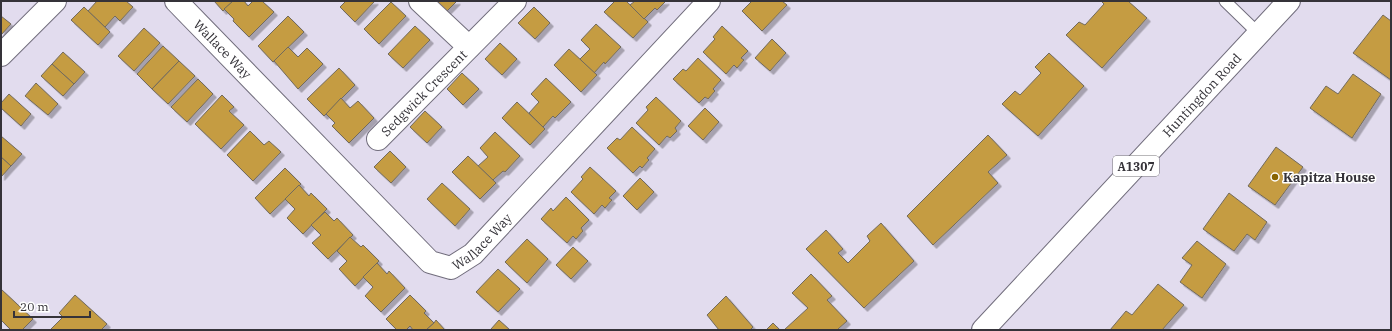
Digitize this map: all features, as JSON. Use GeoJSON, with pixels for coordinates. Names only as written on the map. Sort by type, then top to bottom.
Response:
{"type":"FeatureCollection","features":[{"type":"Feature","properties":{"kind":"street","name":"Wallace Way"},"geometry":{"type":"LineString","coordinates":[[176,1],[430,262],[451,268],[472,254],[709,1]]}},
{"type":"Feature","properties":{"kind":"street","name":"Sedgwick Crescent"},"geometry":{"type":"LineString","coordinates":[[420,1],[469,47]]}},
{"type":"Feature","properties":{"kind":"street","name":"Sedgwick Crescent"},"geometry":{"type":"LineString","coordinates":[[378,139],[515,1]]}},
{"type":"Feature","properties":{"kind":"street","name":"Huntingdon Road"},"geometry":{"type":"LineString","coordinates":[[983,330],[1289,1]]}},
{"type":"Feature","properties":{"kind":"street"},"geometry":{"type":"LineString","coordinates":[[1,55],[52,2]]}},
{"type":"Feature","properties":{"kind":"lane"},"geometry":{"type":"LineString","coordinates":[[1225,1],[1259,34]]}},
{"type":"Feature","properties":{"kind":"building"},"geometry":{"type":"Polygon","coordinates":[[[97,1],[126,1],[133,7],[120,21],[115,16],[105,27],[88,11],[97,1]]]}},
{"type":"Feature","properties":{"kind":"building"},"geometry":{"type":"Polygon","coordinates":[[[214,1],[233,1],[223,11],[214,1]]]}},
{"type":"Feature","properties":{"kind":"building"},"geometry":{"type":"Polygon","coordinates":[[[233,1],[244,1],[248,6],[253,1],[262,1],[274,12],[249,37],[233,21],[234,19],[224,9],[233,1]]]}},
{"type":"Feature","properties":{"kind":"building"},"geometry":{"type":"Polygon","coordinates":[[[346,1],[375,1],[355,22],[340,7],[346,1]]]}},
{"type":"Feature","properties":{"kind":"building"},"geometry":{"type":"Polygon","coordinates":[[[437,1],[457,1],[447,11],[437,1]]]}},
{"type":"Feature","properties":{"kind":"building"},"geometry":{"type":"Polygon","coordinates":[[[615,1],[626,1],[648,22],[633,38],[604,12],[615,1]]]}},
{"type":"Feature","properties":{"kind":"building"},"geometry":{"type":"Polygon","coordinates":[[[635,1],[666,1],[657,10],[655,8],[644,19],[630,5],[635,1]]]}},
{"type":"Feature","properties":{"kind":"building"},"geometry":{"type":"Polygon","coordinates":[[[752,1],[782,1],[787,5],[762,31],[742,11],[752,1]]]}},
{"type":"Feature","properties":{"kind":"building"},"geometry":{"type":"Polygon","coordinates":[[[1101,1],[1128,1],[1147,18],[1102,68],[1066,35],[1079,22],[1085,25],[1104,4],[1101,1]]]}},
{"type":"Feature","properties":{"kind":"building"},"geometry":{"type":"Polygon","coordinates":[[[391,2],[406,16],[379,44],[364,29],[391,2]]]}},
{"type":"Feature","properties":{"kind":"building"},"geometry":{"type":"Polygon","coordinates":[[[84,7],[110,32],[98,45],[71,20],[84,7]]]}},
{"type":"Feature","properties":{"kind":"building"},"geometry":{"type":"Polygon","coordinates":[[[534,7],[550,23],[535,39],[518,23],[534,7]]]}},
{"type":"Feature","properties":{"kind":"building"},"geometry":{"type":"Polygon","coordinates":[[[1383,15],[1391,21],[1391,80],[1353,53],[1383,15]]]}},
{"type":"Feature","properties":{"kind":"building"},"geometry":{"type":"Polygon","coordinates":[[[1,16],[11,24],[1,35],[1,16]]]}},
{"type":"Feature","properties":{"kind":"building"},"geometry":{"type":"Polygon","coordinates":[[[288,16],[304,32],[273,62],[258,46],[288,16]]]}},
{"type":"Feature","properties":{"kind":"building"},"geometry":{"type":"Polygon","coordinates":[[[596,24],[621,47],[594,73],[580,59],[590,49],[581,40],[596,24]]]}},
{"type":"Feature","properties":{"kind":"building"},"geometry":{"type":"Polygon","coordinates":[[[415,26],[430,40],[403,68],[388,54],[415,26]]]}},
{"type":"Feature","properties":{"kind":"building"},"geometry":{"type":"Polygon","coordinates":[[[722,26],[748,51],[741,58],[744,60],[737,68],[734,65],[726,74],[703,52],[715,39],[713,37],[722,26]]]}},
{"type":"Feature","properties":{"kind":"building"},"geometry":{"type":"Polygon","coordinates":[[[144,28],[160,43],[134,71],[118,56],[144,28]]]}},
{"type":"Feature","properties":{"kind":"building"},"geometry":{"type":"Polygon","coordinates":[[[772,39],[786,53],[770,71],[755,58],[772,39]]]}},
{"type":"Feature","properties":{"kind":"building"},"geometry":{"type":"Polygon","coordinates":[[[500,43],[517,59],[502,75],[485,59],[500,43]]]}},
{"type":"Feature","properties":{"kind":"building"},"geometry":{"type":"Polygon","coordinates":[[[163,46],[179,61],[152,89],[137,74],[163,46]]]}},
{"type":"Feature","properties":{"kind":"building"},"geometry":{"type":"Polygon","coordinates":[[[288,47],[298,57],[307,48],[323,64],[298,89],[274,61],[288,47]]]}},
{"type":"Feature","properties":{"kind":"building"},"geometry":{"type":"Polygon","coordinates":[[[569,49],[597,75],[581,92],[554,65],[569,49]]]}},
{"type":"Feature","properties":{"kind":"building"},"geometry":{"type":"Polygon","coordinates":[[[63,52],[85,72],[74,84],[52,64],[63,52]]]}},
{"type":"Feature","properties":{"kind":"building"},"geometry":{"type":"Polygon","coordinates":[[[1049,53],[1084,86],[1038,136],[1002,104],[1015,91],[1020,95],[1041,73],[1035,67],[1049,53]]]}},
{"type":"Feature","properties":{"kind":"building"},"geometry":{"type":"Polygon","coordinates":[[[698,58],[721,80],[713,89],[715,91],[708,99],[705,97],[699,103],[673,79],[683,69],[686,71],[698,58]]]}},
{"type":"Feature","properties":{"kind":"building"},"geometry":{"type":"Polygon","coordinates":[[[179,61],[195,76],[168,104],[152,89],[179,61]]]}},
{"type":"Feature","properties":{"kind":"building"},"geometry":{"type":"Polygon","coordinates":[[[52,64],[74,84],[63,96],[41,76],[52,64]]]}},
{"type":"Feature","properties":{"kind":"building"},"geometry":{"type":"Polygon","coordinates":[[[339,68],[355,85],[324,116],[307,99],[339,68]]]}},
{"type":"Feature","properties":{"kind":"building"},"geometry":{"type":"Polygon","coordinates":[[[462,73],[479,89],[463,105],[447,89],[462,73]]]}},
{"type":"Feature","properties":{"kind":"building"},"geometry":{"type":"Polygon","coordinates":[[[1353,74],[1381,94],[1352,138],[1310,108],[1326,86],[1338,94],[1353,74]]]}},
{"type":"Feature","properties":{"kind":"building"},"geometry":{"type":"Polygon","coordinates":[[[546,78],[571,102],[555,118],[553,116],[543,127],[529,113],[539,102],[531,94],[546,78]]]}},
{"type":"Feature","properties":{"kind":"building"},"geometry":{"type":"Polygon","coordinates":[[[198,79],[213,94],[187,122],[171,107],[198,79]]]}},
{"type":"Feature","properties":{"kind":"building"},"geometry":{"type":"Polygon","coordinates":[[[36,83],[58,104],[48,115],[25,96],[36,83]]]}},
{"type":"Feature","properties":{"kind":"building"},"geometry":{"type":"Polygon","coordinates":[[[9,94],[31,114],[21,126],[1,108],[1,103],[9,94]]]}},
{"type":"Feature","properties":{"kind":"building"},"geometry":{"type":"Polygon","coordinates":[[[222,95],[234,107],[229,111],[244,125],[221,149],[195,124],[222,95]]]}},
{"type":"Feature","properties":{"kind":"building"},"geometry":{"type":"Polygon","coordinates":[[[656,97],[681,121],[675,128],[677,131],[670,138],[667,136],[659,145],[636,123],[648,110],[646,107],[656,97]]]}},
{"type":"Feature","properties":{"kind":"building"},"geometry":{"type":"Polygon","coordinates":[[[341,98],[350,108],[358,101],[374,118],[349,143],[332,126],[335,123],[326,114],[341,98]]]}},
{"type":"Feature","properties":{"kind":"building"},"geometry":{"type":"Polygon","coordinates":[[[517,102],[545,129],[530,145],[502,118],[517,102]]]}},
{"type":"Feature","properties":{"kind":"building"},"geometry":{"type":"Polygon","coordinates":[[[705,108],[719,122],[703,140],[688,126],[705,108]]]}},
{"type":"Feature","properties":{"kind":"building"},"geometry":{"type":"Polygon","coordinates":[[[425,111],[442,127],[427,143],[410,127],[425,111]]]}},
{"type":"Feature","properties":{"kind":"building"},"geometry":{"type":"Polygon","coordinates":[[[632,127],[655,149],[647,158],[649,160],[642,168],[640,166],[633,173],[607,148],[617,138],[620,140],[632,127]]]}},
{"type":"Feature","properties":{"kind":"building"},"geometry":{"type":"Polygon","coordinates":[[[250,131],[264,145],[269,141],[281,152],[253,181],[227,155],[250,131]]]}},
{"type":"Feature","properties":{"kind":"building"},"geometry":{"type":"Polygon","coordinates":[[[495,132],[520,156],[505,172],[503,171],[493,180],[478,166],[488,157],[480,148],[495,132]]]}},
{"type":"Feature","properties":{"kind":"building"},"geometry":{"type":"Polygon","coordinates":[[[988,135],[1007,155],[988,172],[998,183],[933,245],[907,216],[988,135]]]}},
{"type":"Feature","properties":{"kind":"building"},"geometry":{"type":"Polygon","coordinates":[[[1,136],[22,154],[11,166],[1,157],[1,136]]]}},
{"type":"Feature","properties":{"kind":"building","name":"Kapitza House"},"geometry":{"type":"Polygon","coordinates":[[[1276,147],[1303,167],[1275,205],[1248,186],[1276,147]]]}},
{"type":"Feature","properties":{"kind":"building"},"geometry":{"type":"Polygon","coordinates":[[[390,151],[406,167],[391,183],[374,167],[390,151]]]}},
{"type":"Feature","properties":{"kind":"building"},"geometry":{"type":"Polygon","coordinates":[[[468,156],[496,183],[480,199],[452,172],[468,156]]]}},
{"type":"Feature","properties":{"kind":"building"},"geometry":{"type":"Polygon","coordinates":[[[1,157],[11,166],[1,177],[1,157]]]}},
{"type":"Feature","properties":{"kind":"building"},"geometry":{"type":"Polygon","coordinates":[[[590,167],[616,191],[609,198],[612,200],[605,208],[602,205],[594,214],[571,192],[583,179],[581,177],[590,167]]]}},
{"type":"Feature","properties":{"kind":"building"},"geometry":{"type":"Polygon","coordinates":[[[285,168],[301,184],[270,214],[255,198],[285,168]]]}},
{"type":"Feature","properties":{"kind":"building"},"geometry":{"type":"Polygon","coordinates":[[[640,178],[654,192],[637,210],[623,196],[640,178]]]}},
{"type":"Feature","properties":{"kind":"building"},"geometry":{"type":"Polygon","coordinates":[[[442,183],[470,209],[455,226],[427,199],[442,183]]]}},
{"type":"Feature","properties":{"kind":"building"},"geometry":{"type":"Polygon","coordinates":[[[299,185],[309,196],[311,193],[327,209],[303,234],[287,218],[295,209],[285,199],[299,185]]]}},
{"type":"Feature","properties":{"kind":"building"},"geometry":{"type":"Polygon","coordinates":[[[1229,193],[1267,222],[1255,240],[1247,234],[1234,251],[1203,229],[1229,193]]]}},
{"type":"Feature","properties":{"kind":"building"},"geometry":{"type":"Polygon","coordinates":[[[566,197],[589,220],[581,228],[583,231],[576,239],[573,236],[567,243],[541,219],[551,208],[553,211],[566,197]]]}},
{"type":"Feature","properties":{"kind":"building"},"geometry":{"type":"Polygon","coordinates":[[[325,212],[334,221],[337,218],[353,235],[328,259],[312,243],[321,235],[311,225],[325,212]]]}},
{"type":"Feature","properties":{"kind":"building"},"geometry":{"type":"Polygon","coordinates":[[[881,223],[914,261],[864,308],[806,249],[826,230],[843,249],[838,253],[848,263],[870,241],[867,236],[881,223]]]}},
{"type":"Feature","properties":{"kind":"building"},"geometry":{"type":"Polygon","coordinates":[[[350,237],[361,247],[363,245],[379,261],[355,286],[339,269],[347,261],[337,251],[350,237]]]}},
{"type":"Feature","properties":{"kind":"building"},"geometry":{"type":"Polygon","coordinates":[[[527,239],[548,259],[527,283],[505,262],[527,239]]]}},
{"type":"Feature","properties":{"kind":"building"},"geometry":{"type":"Polygon","coordinates":[[[1197,241],[1226,264],[1202,298],[1180,282],[1192,265],[1182,258],[1197,241]]]}},
{"type":"Feature","properties":{"kind":"building"},"geometry":{"type":"Polygon","coordinates":[[[573,247],[588,261],[571,279],[556,265],[573,247]]]}},
{"type":"Feature","properties":{"kind":"building"},"geometry":{"type":"Polygon","coordinates":[[[377,263],[387,274],[389,271],[405,288],[381,312],[365,296],[373,287],[363,277],[377,263]]]}},
{"type":"Feature","properties":{"kind":"building"},"geometry":{"type":"Polygon","coordinates":[[[498,269],[520,289],[498,312],[476,292],[498,269]]]}},
{"type":"Feature","properties":{"kind":"building"},"geometry":{"type":"Polygon","coordinates":[[[811,274],[832,296],[827,300],[847,321],[837,330],[784,330],[808,308],[792,293],[811,274]]]}},
{"type":"Feature","properties":{"kind":"building"},"geometry":{"type":"Polygon","coordinates":[[[1158,284],[1184,305],[1162,330],[1110,330],[1126,311],[1132,315],[1158,284]]]}},
{"type":"Feature","properties":{"kind":"building"},"geometry":{"type":"Polygon","coordinates":[[[1,289],[33,319],[22,330],[11,330],[1,320],[1,289]]]}},
{"type":"Feature","properties":{"kind":"building"},"geometry":{"type":"Polygon","coordinates":[[[75,295],[107,324],[101,330],[50,330],[63,317],[59,313],[75,295]]]}},
{"type":"Feature","properties":{"kind":"building"},"geometry":{"type":"Polygon","coordinates":[[[410,295],[426,311],[424,313],[434,323],[426,330],[413,330],[410,326],[406,330],[397,330],[386,319],[410,295]]]}},
{"type":"Feature","properties":{"kind":"building"},"geometry":{"type":"Polygon","coordinates":[[[726,296],[753,327],[750,330],[719,330],[707,315],[726,296]]]}},
{"type":"Feature","properties":{"kind":"building"},"geometry":{"type":"Polygon","coordinates":[[[436,320],[445,330],[426,330],[434,323],[436,320]]]}},
{"type":"Feature","properties":{"kind":"building"},"geometry":{"type":"Polygon","coordinates":[[[499,320],[510,330],[492,330],[491,329],[499,320]]]}},
{"type":"Feature","properties":{"kind":"building"},"geometry":{"type":"Polygon","coordinates":[[[773,323],[780,330],[766,330],[773,323]]]}},
{"type":"Feature","properties":{"kind":"place","name":"Kapitza House"},"geometry":{"type":"Point","coordinates":[1275,177]}}]}
